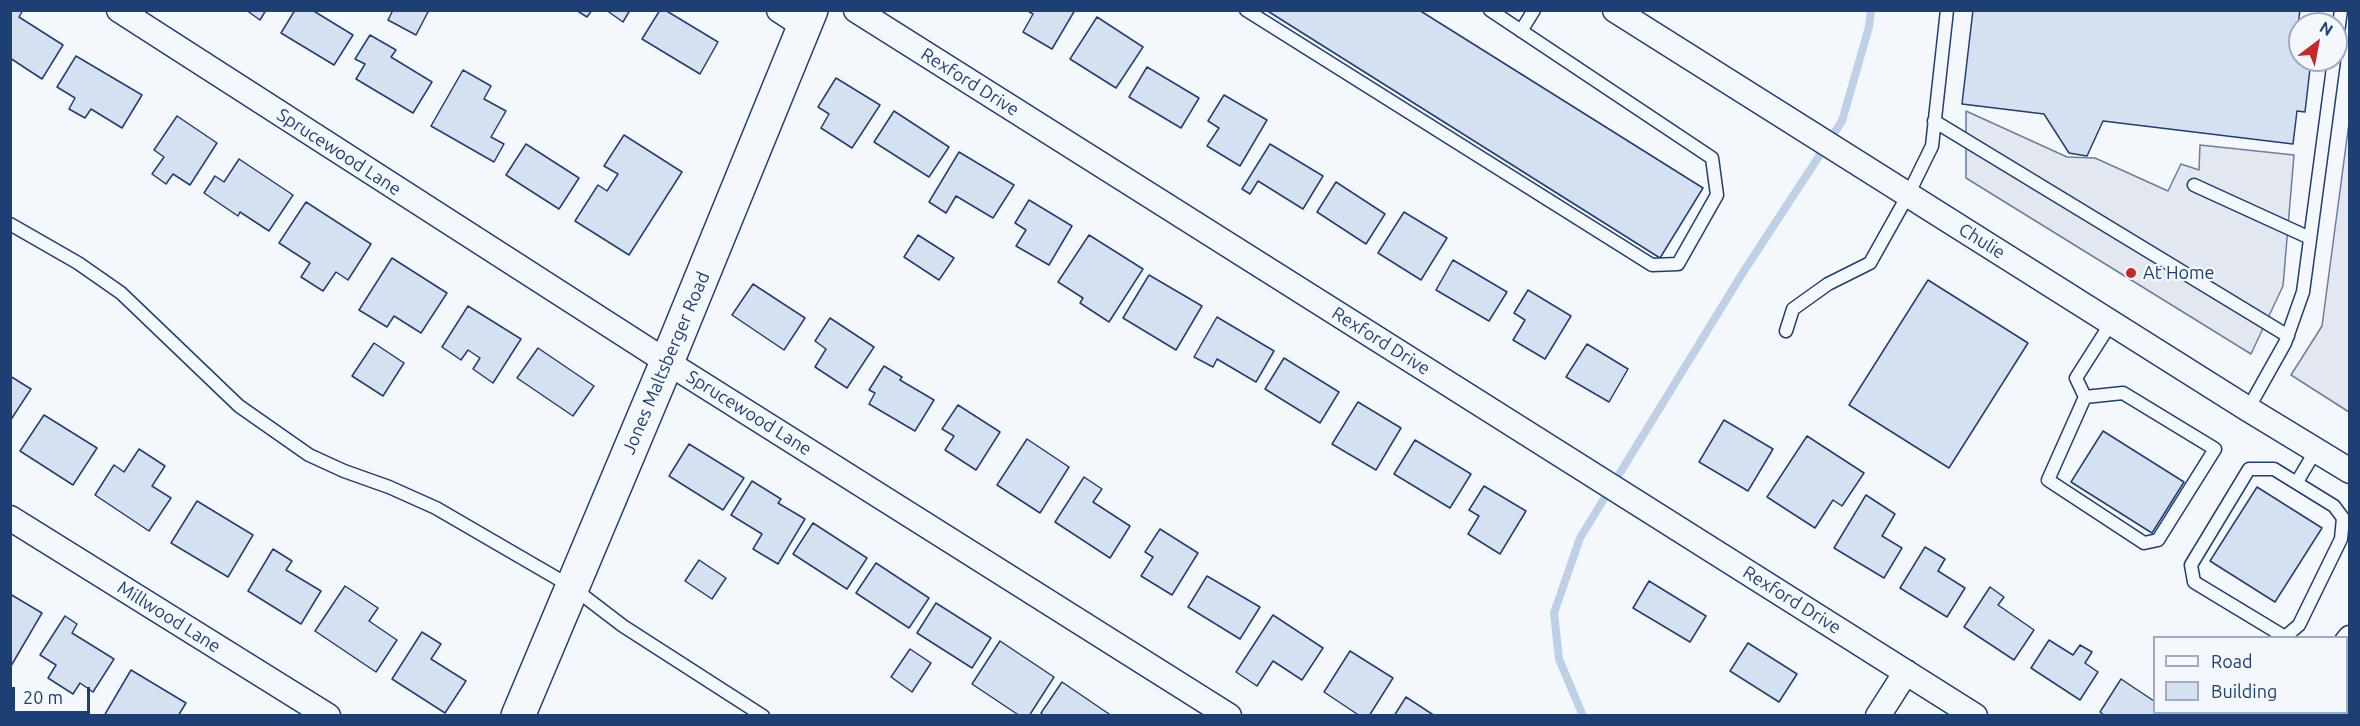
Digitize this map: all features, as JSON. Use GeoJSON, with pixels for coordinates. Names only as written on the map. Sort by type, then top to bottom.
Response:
{"type":"FeatureCollection","features":[{"type":"Feature","properties":{"kind":"main road","name":"Jones Maltsberger Road"},"geometry":{"type":"LineString","coordinates":[[518,716],[667,362],[798,16]]}},
{"type":"Feature","properties":{"kind":"street","name":"Sprucewood Lane"},"geometry":{"type":"LineString","coordinates":[[119,10],[667,362],[1229,716]]}},
{"type":"Feature","properties":{"kind":"street","name":"Rexford Drive"},"geometry":{"type":"LineString","coordinates":[[856,10],[1975,716]]}},
{"type":"Feature","properties":{"kind":"street","name":"Chulie"},"geometry":{"type":"LineString","coordinates":[[1615,10],[2349,471]]}},
{"type":"Feature","properties":{"kind":"street","name":"Millwood Lane"},"geometry":{"type":"LineString","coordinates":[[10,518],[328,716]]}},
{"type":"Feature","properties":{"kind":"street"},"geometry":{"type":"LineString","coordinates":[[1878,716],[1906,672]]}},
{"type":"Feature","properties":{"kind":"lane"},"geometry":{"type":"LineString","coordinates":[[1246,10],[1652,265],[1678,264],[1717,195],[1712,158],[1490,10]]}},
{"type":"Feature","properties":{"kind":"lane"},"geometry":{"type":"LineString","coordinates":[[1521,31],[1534,10]]}},
{"type":"Feature","properties":{"kind":"lane"},"geometry":{"type":"LineString","coordinates":[[1785,331],[1793,309],[1828,284],[1870,263],[1908,195],[1932,146],[1947,10]]}},
{"type":"Feature","properties":{"kind":"lane"},"geometry":{"type":"LineString","coordinates":[[2248,409],[2288,336],[2303,292],[2332,72]]}},
{"type":"Feature","properties":{"kind":"lane"},"geometry":{"type":"LineString","coordinates":[[1934,121],[2288,336]]}},
{"type":"Feature","properties":{"kind":"lane"},"geometry":{"type":"LineString","coordinates":[[2194,185],[2310,238]]}},
{"type":"Feature","properties":{"kind":"lane"},"geometry":{"type":"LineString","coordinates":[[10,224],[78,263],[121,293],[239,406],[309,455],[436,508],[572,587],[623,627],[763,716]]}},
{"type":"Feature","properties":{"kind":"lane"},"geometry":{"type":"LineString","coordinates":[[2085,397],[2123,393],[2215,449],[2158,540],[2144,543],[2048,480],[2085,397],[2076,378],[2111,323]]}},
{"type":"Feature","properties":{"kind":"lane"},"geometry":{"type":"LineString","coordinates":[[2297,482],[2316,450]]}},
{"type":"Feature","properties":{"kind":"lane"},"geometry":{"type":"LineString","coordinates":[[2283,636],[2194,582],[2191,566],[2249,469],[2274,469],[2334,506],[2343,518],[2341,539],[2300,624],[2286,636]]}},
{"type":"Feature","properties":{"kind":"shaded area"},"geometry":{"type":"Polygon","coordinates":[[[1966,111],[2067,157],[2095,158],[2168,191],[2181,164],[2199,170],[2200,145],[2294,155],[2283,286],[2251,354],[1966,178],[1966,111]]]}},
{"type":"Feature","properties":{"kind":"shaded area"},"geometry":{"type":"Polygon","coordinates":[[[2349,123],[2349,412],[2291,375],[2322,326],[2349,123]]]}},
{"type":"Feature","properties":{"kind":"building"},"geometry":{"type":"Polygon","coordinates":[[[10,10],[23,10],[19,17],[63,45],[42,79],[10,58],[10,10]]]}},
{"type":"Feature","properties":{"kind":"building"},"geometry":{"type":"Polygon","coordinates":[[[246,10],[266,10],[260,20],[246,10]]]}},
{"type":"Feature","properties":{"kind":"building"},"geometry":{"type":"Polygon","coordinates":[[[295,10],[312,10],[353,35],[334,65],[281,33],[295,10]]]}},
{"type":"Feature","properties":{"kind":"building"},"geometry":{"type":"Polygon","coordinates":[[[393,10],[429,10],[416,35],[388,20],[393,10]]]}},
{"type":"Feature","properties":{"kind":"building"},"geometry":{"type":"Polygon","coordinates":[[[576,10],[592,10],[587,17],[576,10]]]}},
{"type":"Feature","properties":{"kind":"building"},"geometry":{"type":"Polygon","coordinates":[[[606,10],[630,10],[623,22],[606,10]]]}},
{"type":"Feature","properties":{"kind":"building"},"geometry":{"type":"Polygon","coordinates":[[[660,10],[665,10],[718,42],[700,74],[642,39],[660,10]]]}},
{"type":"Feature","properties":{"kind":"building"},"geometry":{"type":"Polygon","coordinates":[[[1026,10],[1075,10],[1052,49],[1023,32],[1033,14],[1026,10]]]}},
{"type":"Feature","properties":{"kind":"building"},"geometry":{"type":"Polygon","coordinates":[[[1266,10],[1419,10],[1703,188],[1660,258],[1266,10]]]}},
{"type":"Feature","properties":{"kind":"building"},"geometry":{"type":"Polygon","coordinates":[[[1973,10],[2300,10],[2300,12],[2288,12],[2288,72],[2310,72],[2305,112],[2297,111],[2293,144],[2103,121],[2087,156],[2069,153],[2044,114],[1962,104],[1973,10]]]}},
{"type":"Feature","properties":{"kind":"building"},"geometry":{"type":"Polygon","coordinates":[[[1097,17],[1143,47],[1116,88],[1070,59],[1097,17]]]}},
{"type":"Feature","properties":{"kind":"building"},"geometry":{"type":"Polygon","coordinates":[[[370,35],[396,50],[391,57],[432,82],[413,113],[356,79],[365,64],[355,59],[370,35]]]}},
{"type":"Feature","properties":{"kind":"building"},"geometry":{"type":"Polygon","coordinates":[[[76,56],[142,95],[122,128],[91,109],[85,118],[69,109],[75,98],[57,87],[76,56]]]}},
{"type":"Feature","properties":{"kind":"building"},"geometry":{"type":"Polygon","coordinates":[[[1147,67],[1199,98],[1181,128],[1129,97],[1147,67]]]}},
{"type":"Feature","properties":{"kind":"building"},"geometry":{"type":"Polygon","coordinates":[[[463,70],[491,86],[484,99],[506,111],[491,137],[504,144],[494,162],[431,126],[463,70]]]}},
{"type":"Feature","properties":{"kind":"building"},"geometry":{"type":"Polygon","coordinates":[[[836,78],[880,105],[852,148],[821,128],[829,114],[818,107],[836,78]]]}},
{"type":"Feature","properties":{"kind":"building"},"geometry":{"type":"Polygon","coordinates":[[[1224,95],[1267,120],[1240,166],[1207,146],[1219,128],[1208,121],[1224,95]]]}},
{"type":"Feature","properties":{"kind":"building"},"geometry":{"type":"Polygon","coordinates":[[[894,111],[949,147],[929,177],[874,142],[894,111]]]}},
{"type":"Feature","properties":{"kind":"building"},"geometry":{"type":"Polygon","coordinates":[[[177,116],[217,143],[190,185],[173,174],[166,184],[152,174],[164,157],[154,150],[177,116]]]}},
{"type":"Feature","properties":{"kind":"building"},"geometry":{"type":"Polygon","coordinates":[[[624,135],[682,172],[629,255],[575,221],[598,185],[607,191],[618,174],[604,166],[624,135]]]}},
{"type":"Feature","properties":{"kind":"building"},"geometry":{"type":"Polygon","coordinates":[[[526,144],[579,178],[559,209],[506,175],[526,144]]]}},
{"type":"Feature","properties":{"kind":"building"},"geometry":{"type":"Polygon","coordinates":[[[1270,144],[1323,176],[1303,209],[1258,181],[1250,194],[1242,189],[1270,144]]]}},
{"type":"Feature","properties":{"kind":"building"},"geometry":{"type":"Polygon","coordinates":[[[959,152],[1014,185],[993,218],[956,196],[946,213],[929,202],[959,152]]]}},
{"type":"Feature","properties":{"kind":"building"},"geometry":{"type":"Polygon","coordinates":[[[239,159],[293,195],[269,231],[240,212],[238,216],[204,193],[215,176],[224,182],[239,159]]]}},
{"type":"Feature","properties":{"kind":"building"},"geometry":{"type":"Polygon","coordinates":[[[1336,182],[1385,214],[1366,244],[1317,212],[1336,182]]]}},
{"type":"Feature","properties":{"kind":"building"},"geometry":{"type":"Polygon","coordinates":[[[1029,200],[1072,226],[1049,265],[1016,246],[1026,230],[1015,223],[1029,200]]]}},
{"type":"Feature","properties":{"kind":"building"},"geometry":{"type":"Polygon","coordinates":[[[306,202],[371,244],[348,280],[336,272],[323,291],[301,277],[310,263],[279,243],[306,202]]]}},
{"type":"Feature","properties":{"kind":"building"},"geometry":{"type":"Polygon","coordinates":[[[1404,212],[1447,238],[1421,280],[1378,253],[1404,212]]]}},
{"type":"Feature","properties":{"kind":"building"},"geometry":{"type":"Polygon","coordinates":[[[918,235],[954,258],[939,280],[904,257],[918,235]]]}},
{"type":"Feature","properties":{"kind":"building"},"geometry":{"type":"Polygon","coordinates":[[[1089,235],[1143,269],[1109,322],[1080,303],[1083,298],[1058,282],[1089,235]]]}},
{"type":"Feature","properties":{"kind":"building"},"geometry":{"type":"Polygon","coordinates":[[[392,258],[447,293],[421,333],[394,316],[387,327],[359,310],[392,258]]]}},
{"type":"Feature","properties":{"kind":"building"},"geometry":{"type":"Polygon","coordinates":[[[1453,260],[1507,292],[1489,321],[1436,290],[1453,260]]]}},
{"type":"Feature","properties":{"kind":"building"},"geometry":{"type":"Polygon","coordinates":[[[1149,275],[1202,306],[1176,350],[1123,318],[1149,275]]]}},
{"type":"Feature","properties":{"kind":"building"},"geometry":{"type":"Polygon","coordinates":[[[1928,280],[2028,343],[1949,468],[1849,405],[1928,280]]]}},
{"type":"Feature","properties":{"kind":"building"},"geometry":{"type":"Polygon","coordinates":[[[753,284],[805,318],[784,350],[732,315],[753,284]]]}},
{"type":"Feature","properties":{"kind":"building"},"geometry":{"type":"Polygon","coordinates":[[[1528,290],[1571,316],[1545,359],[1513,340],[1525,320],[1514,313],[1528,290]]]}},
{"type":"Feature","properties":{"kind":"building"},"geometry":{"type":"Polygon","coordinates":[[[468,306],[521,339],[493,383],[473,369],[480,358],[468,350],[461,360],[442,347],[468,306]]]}},
{"type":"Feature","properties":{"kind":"building"},"geometry":{"type":"Polygon","coordinates":[[[1217,317],[1274,351],[1256,382],[1217,359],[1213,367],[1194,357],[1217,317]]]}},
{"type":"Feature","properties":{"kind":"building"},"geometry":{"type":"Polygon","coordinates":[[[830,318],[874,347],[847,388],[815,367],[826,349],[815,341],[830,318]]]}},
{"type":"Feature","properties":{"kind":"building"},"geometry":{"type":"Polygon","coordinates":[[[374,343],[404,363],[383,396],[352,376],[374,343]]]}},
{"type":"Feature","properties":{"kind":"building"},"geometry":{"type":"Polygon","coordinates":[[[1587,344],[1628,369],[1609,402],[1566,377],[1587,344]]]}},
{"type":"Feature","properties":{"kind":"building"},"geometry":{"type":"Polygon","coordinates":[[[538,348],[594,386],[573,416],[517,378],[538,348]]]}},
{"type":"Feature","properties":{"kind":"building"},"geometry":{"type":"Polygon","coordinates":[[[1284,358],[1339,392],[1320,423],[1265,389],[1284,358]]]}},
{"type":"Feature","properties":{"kind":"building"},"geometry":{"type":"Polygon","coordinates":[[[884,366],[902,377],[900,380],[934,400],[915,431],[869,404],[875,393],[869,390],[884,366]]]}},
{"type":"Feature","properties":{"kind":"building"},"geometry":{"type":"Polygon","coordinates":[[[10,376],[31,389],[10,421],[10,376]]]}},
{"type":"Feature","properties":{"kind":"building"},"geometry":{"type":"Polygon","coordinates":[[[1358,402],[1401,428],[1376,470],[1332,444],[1358,402]]]}},
{"type":"Feature","properties":{"kind":"building"},"geometry":{"type":"Polygon","coordinates":[[[958,405],[1000,432],[976,470],[945,450],[954,436],[942,429],[958,405]]]}},
{"type":"Feature","properties":{"kind":"building"},"geometry":{"type":"Polygon","coordinates":[[[44,415],[97,448],[73,485],[20,451],[44,415]]]}},
{"type":"Feature","properties":{"kind":"building"},"geometry":{"type":"Polygon","coordinates":[[[1724,420],[1773,449],[1748,491],[1699,462],[1724,420]]]}},
{"type":"Feature","properties":{"kind":"building"},"geometry":{"type":"Polygon","coordinates":[[[2103,431],[2184,482],[2152,533],[2071,482],[2103,431]]]}},
{"type":"Feature","properties":{"kind":"building"},"geometry":{"type":"Polygon","coordinates":[[[1807,436],[1864,473],[1842,506],[1833,500],[1815,528],[1767,497],[1807,436]]]}},
{"type":"Feature","properties":{"kind":"building"},"geometry":{"type":"Polygon","coordinates":[[[1027,439],[1069,467],[1040,513],[997,485],[1027,439]]]}},
{"type":"Feature","properties":{"kind":"building"},"geometry":{"type":"Polygon","coordinates":[[[1415,440],[1471,474],[1450,508],[1394,474],[1415,440]]]}},
{"type":"Feature","properties":{"kind":"building"},"geometry":{"type":"Polygon","coordinates":[[[689,444],[744,478],[723,510],[669,476],[689,444]]]}},
{"type":"Feature","properties":{"kind":"building"},"geometry":{"type":"Polygon","coordinates":[[[139,449],[165,466],[152,486],[171,498],[149,531],[95,495],[114,465],[124,472],[139,449]]]}},
{"type":"Feature","properties":{"kind":"building"},"geometry":{"type":"Polygon","coordinates":[[[1084,477],[1102,489],[1093,502],[1130,526],[1110,558],[1055,522],[1084,477]]]}},
{"type":"Feature","properties":{"kind":"building"},"geometry":{"type":"Polygon","coordinates":[[[752,481],[781,499],[778,503],[805,519],[778,564],[753,549],[762,534],[731,515],[752,481]]]}},
{"type":"Feature","properties":{"kind":"building"},"geometry":{"type":"Polygon","coordinates":[[[1484,486],[1526,511],[1500,554],[1468,534],[1479,516],[1469,510],[1484,486]]]}},
{"type":"Feature","properties":{"kind":"building"},"geometry":{"type":"Polygon","coordinates":[[[2257,487],[2322,528],[2275,602],[2210,561],[2257,487]]]}},
{"type":"Feature","properties":{"kind":"building"},"geometry":{"type":"Polygon","coordinates":[[[1866,495],[1895,514],[1882,536],[1902,548],[1884,578],[1834,548],[1866,495]]]}},
{"type":"Feature","properties":{"kind":"building"},"geometry":{"type":"Polygon","coordinates":[[[197,501],[253,535],[228,577],[171,543],[197,501]]]}},
{"type":"Feature","properties":{"kind":"building"},"geometry":{"type":"Polygon","coordinates":[[[813,523],[867,558],[847,589],[793,554],[813,523]]]}},
{"type":"Feature","properties":{"kind":"building"},"geometry":{"type":"Polygon","coordinates":[[[1160,529],[1198,553],[1172,595],[1141,576],[1153,557],[1145,552],[1160,529]]]}},
{"type":"Feature","properties":{"kind":"building"},"geometry":{"type":"Polygon","coordinates":[[[1925,547],[1945,559],[1938,571],[1965,588],[1947,617],[1900,588],[1925,547]]]}},
{"type":"Feature","properties":{"kind":"building"},"geometry":{"type":"Polygon","coordinates":[[[273,549],[292,561],[286,570],[321,591],[301,624],[248,591],[273,549]]]}},
{"type":"Feature","properties":{"kind":"building"},"geometry":{"type":"Polygon","coordinates":[[[699,560],[726,578],[712,599],[685,581],[699,560]]]}},
{"type":"Feature","properties":{"kind":"building"},"geometry":{"type":"Polygon","coordinates":[[[876,563],[929,598],[909,628],[856,593],[876,563]]]}},
{"type":"Feature","properties":{"kind":"building"},"geometry":{"type":"Polygon","coordinates":[[[1207,576],[1260,607],[1240,639],[1188,607],[1207,576]]]}},
{"type":"Feature","properties":{"kind":"building"},"geometry":{"type":"Polygon","coordinates":[[[1649,581],[1706,616],[1690,642],[1633,608],[1649,581]]]}},
{"type":"Feature","properties":{"kind":"building"},"geometry":{"type":"Polygon","coordinates":[[[345,586],[378,608],[369,621],[397,640],[376,672],[315,631],[345,586]]]}},
{"type":"Feature","properties":{"kind":"building"},"geometry":{"type":"Polygon","coordinates":[[[1990,587],[2004,597],[1998,605],[2034,630],[2014,660],[1964,627],[1990,587]]]}},
{"type":"Feature","properties":{"kind":"building"},"geometry":{"type":"Polygon","coordinates":[[[10,594],[42,613],[11,666],[10,665],[10,594]]]}},
{"type":"Feature","properties":{"kind":"building"},"geometry":{"type":"Polygon","coordinates":[[[936,603],[991,638],[972,668],[917,633],[936,603]]]}},
{"type":"Feature","properties":{"kind":"building"},"geometry":{"type":"Polygon","coordinates":[[[1273,615],[1323,648],[1302,680],[1273,661],[1257,686],[1236,672],[1273,615]]]}},
{"type":"Feature","properties":{"kind":"building"},"geometry":{"type":"Polygon","coordinates":[[[65,616],[77,624],[72,633],[114,659],[93,692],[80,683],[73,694],[48,678],[56,665],[40,655],[65,616]]]}},
{"type":"Feature","properties":{"kind":"building"},"geometry":{"type":"Polygon","coordinates":[[[422,632],[441,644],[431,659],[466,681],[445,713],[392,679],[422,632]]]}},
{"type":"Feature","properties":{"kind":"building"},"geometry":{"type":"Polygon","coordinates":[[[2049,640],[2073,655],[2080,645],[2092,652],[2085,663],[2098,672],[2080,700],[2031,668],[2049,640]]]}},
{"type":"Feature","properties":{"kind":"building"},"geometry":{"type":"Polygon","coordinates":[[[1000,641],[1054,677],[1029,716],[1020,716],[972,684],[1000,641]]]}},
{"type":"Feature","properties":{"kind":"building"},"geometry":{"type":"Polygon","coordinates":[[[1748,643],[1797,674],[1779,702],[1730,671],[1748,643]]]}},
{"type":"Feature","properties":{"kind":"building"},"geometry":{"type":"Polygon","coordinates":[[[910,649],[931,663],[912,692],[891,677],[910,649]]]}},
{"type":"Feature","properties":{"kind":"building"},"geometry":{"type":"Polygon","coordinates":[[[1350,651],[1393,678],[1369,716],[1360,716],[1324,692],[1350,651]]]}},
{"type":"Feature","properties":{"kind":"building"},"geometry":{"type":"Polygon","coordinates":[[[131,670],[186,703],[178,716],[104,716],[131,670]]]}},
{"type":"Feature","properties":{"kind":"building"},"geometry":{"type":"Polygon","coordinates":[[[2121,679],[2153,700],[2153,716],[2105,716],[2100,712],[2121,679]]]}},
{"type":"Feature","properties":{"kind":"building"},"geometry":{"type":"Polygon","coordinates":[[[1062,682],[1112,716],[1045,716],[1041,713],[1062,682]]]}},
{"type":"Feature","properties":{"kind":"building"},"geometry":{"type":"Polygon","coordinates":[[[1406,697],[1435,716],[1394,716],[1406,697]]]}},
{"type":"Feature","properties":{"kind":"waterway"},"geometry":{"type":"LineString","coordinates":[[1583,716],[1559,659],[1554,613],[1580,538],[1742,274],[1842,121],[1869,27],[1871,10]]}},
{"type":"Feature","properties":{"kind":"place","name":"At Home"},"geometry":{"type":"Point","coordinates":[2131,273]}}]}
